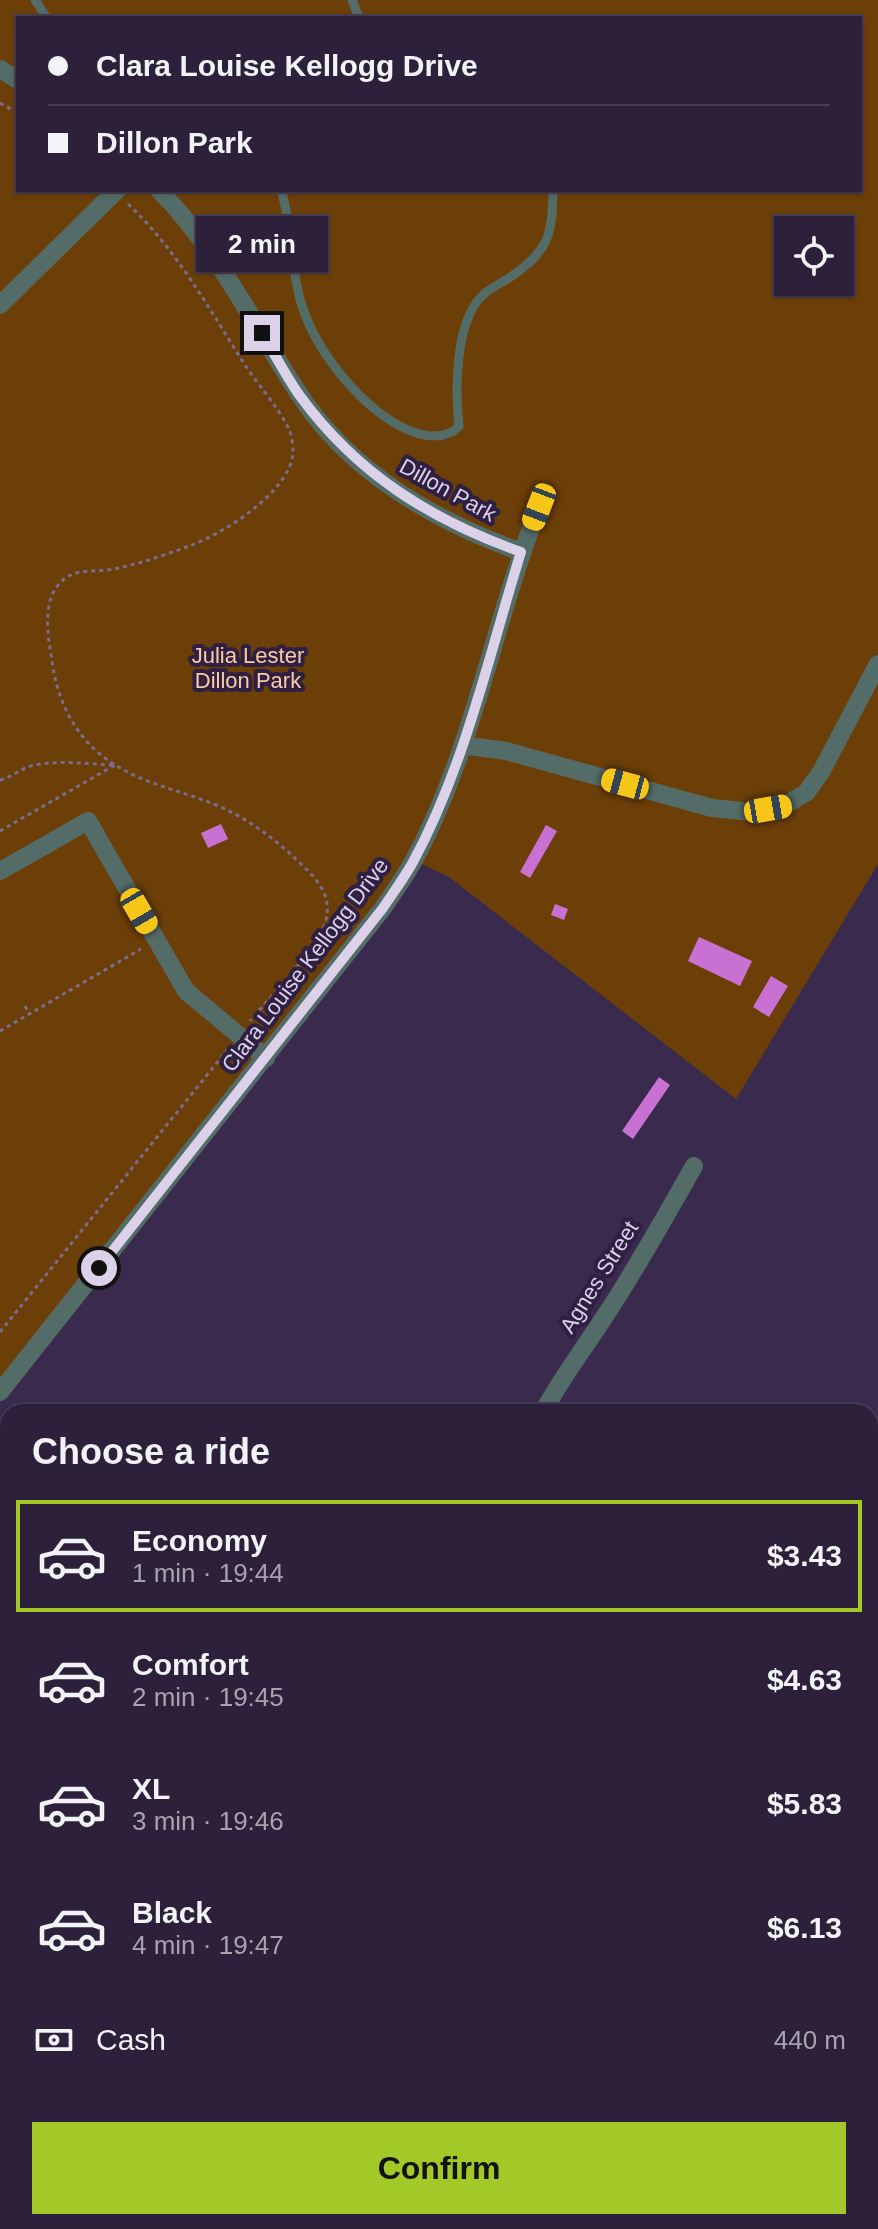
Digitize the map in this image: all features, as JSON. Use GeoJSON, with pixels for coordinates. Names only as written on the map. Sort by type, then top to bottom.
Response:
{"type":"FeatureCollection","features":[{"type":"Feature","properties":{"kind":"street"},"geometry":{"type":"LineString","coordinates":[[0,305],[115,192]]}},
{"type":"Feature","properties":{"kind":"street","name":"Dillon Park"},"geometry":{"type":"LineString","coordinates":[[161,192],[221,267],[298,394],[333,437],[375,477],[419,506],[483,538],[521,552]]}},
{"type":"Feature","properties":{"kind":"street","name":"Clara Louise Kellogg Drive"},"geometry":{"type":"LineString","coordinates":[[0,1392],[266,1058],[383,908],[412,864],[462,745],[521,552],[539,507]]}},
{"type":"Feature","properties":{"kind":"street"},"geometry":{"type":"LineString","coordinates":[[462,745],[506,751],[712,808],[752,812],[783,806],[806,793],[821,772],[878,664]]}},
{"type":"Feature","properties":{"kind":"street"},"geometry":{"type":"LineString","coordinates":[[0,871],[88,821],[186,991],[266,1058]]}},
{"type":"Feature","properties":{"kind":"street","name":"Agnes Street"},"geometry":{"type":"LineString","coordinates":[[548,1404],[573,1361],[603,1320],[694,1166]]}},
{"type":"Feature","properties":{"kind":"lane"},"geometry":{"type":"LineString","coordinates":[[281,192],[302,305],[316,338],[356,393],[388,420],[413,432],[438,437],[454,432],[459,426],[459,359],[475,306],[483,295],[532,262],[547,243],[553,192]]}},
{"type":"Feature","properties":{"kind":"path"},"geometry":{"type":"LineString","coordinates":[[0,1332],[314,943],[326,922],[326,895],[319,881],[259,827],[219,806],[153,785],[115,765],[87,742],[72,723],[58,691],[48,631],[53,591],[64,578],[76,572],[111,570],[190,546],[213,535],[276,488],[287,473],[293,448],[290,431],[249,372],[191,277],[141,215],[117,192]]}},
{"type":"Feature","properties":{"kind":"path"},"geometry":{"type":"LineString","coordinates":[[0,780],[20,773],[30,765],[115,765]]}},
{"type":"Feature","properties":{"kind":"path"},"geometry":{"type":"LineString","coordinates":[[0,831],[115,765]]}},
{"type":"Feature","properties":{"kind":"path"},"geometry":{"type":"LineString","coordinates":[[0,1031],[141,949]]}},
{"type":"Feature","properties":{"kind":"path"},"geometry":{"type":"LineString","coordinates":[[25,1006],[29,1014]]}},
{"type":"Feature","properties":{"kind":"green space","name":"Julia Lester Dillon Park"},"geometry":{"type":"Polygon","coordinates":[[[0,0],[878,0],[878,864],[736,1099],[449,877],[409,858],[374,911],[0,1379],[0,0]]]}},
{"type":"Feature","properties":{"kind":"building"},"geometry":{"type":"Polygon","coordinates":[[[221,824],[228,839],[208,848],[201,833],[221,824]]]}},
{"type":"Feature","properties":{"kind":"building"},"geometry":{"type":"Polygon","coordinates":[[[546,825],[557,831],[530,878],[520,872],[546,825]]]}},
{"type":"Feature","properties":{"kind":"building"},"geometry":{"type":"Polygon","coordinates":[[[555,904],[568,909],[564,920],[551,915],[555,904]]]}},
{"type":"Feature","properties":{"kind":"building"},"geometry":{"type":"Polygon","coordinates":[[[699,937],[752,961],[740,986],[688,961],[699,937]]]}},
{"type":"Feature","properties":{"kind":"building"},"geometry":{"type":"Polygon","coordinates":[[[771,976],[788,986],[769,1017],[753,1007],[771,976]]]}},
{"type":"Feature","properties":{"kind":"building"},"geometry":{"type":"Polygon","coordinates":[[[659,1077],[670,1085],[633,1139],[622,1131],[659,1077]]]}},
{"type":"Feature","properties":{"kind":"route"},"geometry":{"type":"LineString","coordinates":[[99,1268],[383,908],[412,864],[462,745],[521,552],[483,538],[419,506],[375,477],[333,437],[298,394],[262,333]]}}]}
